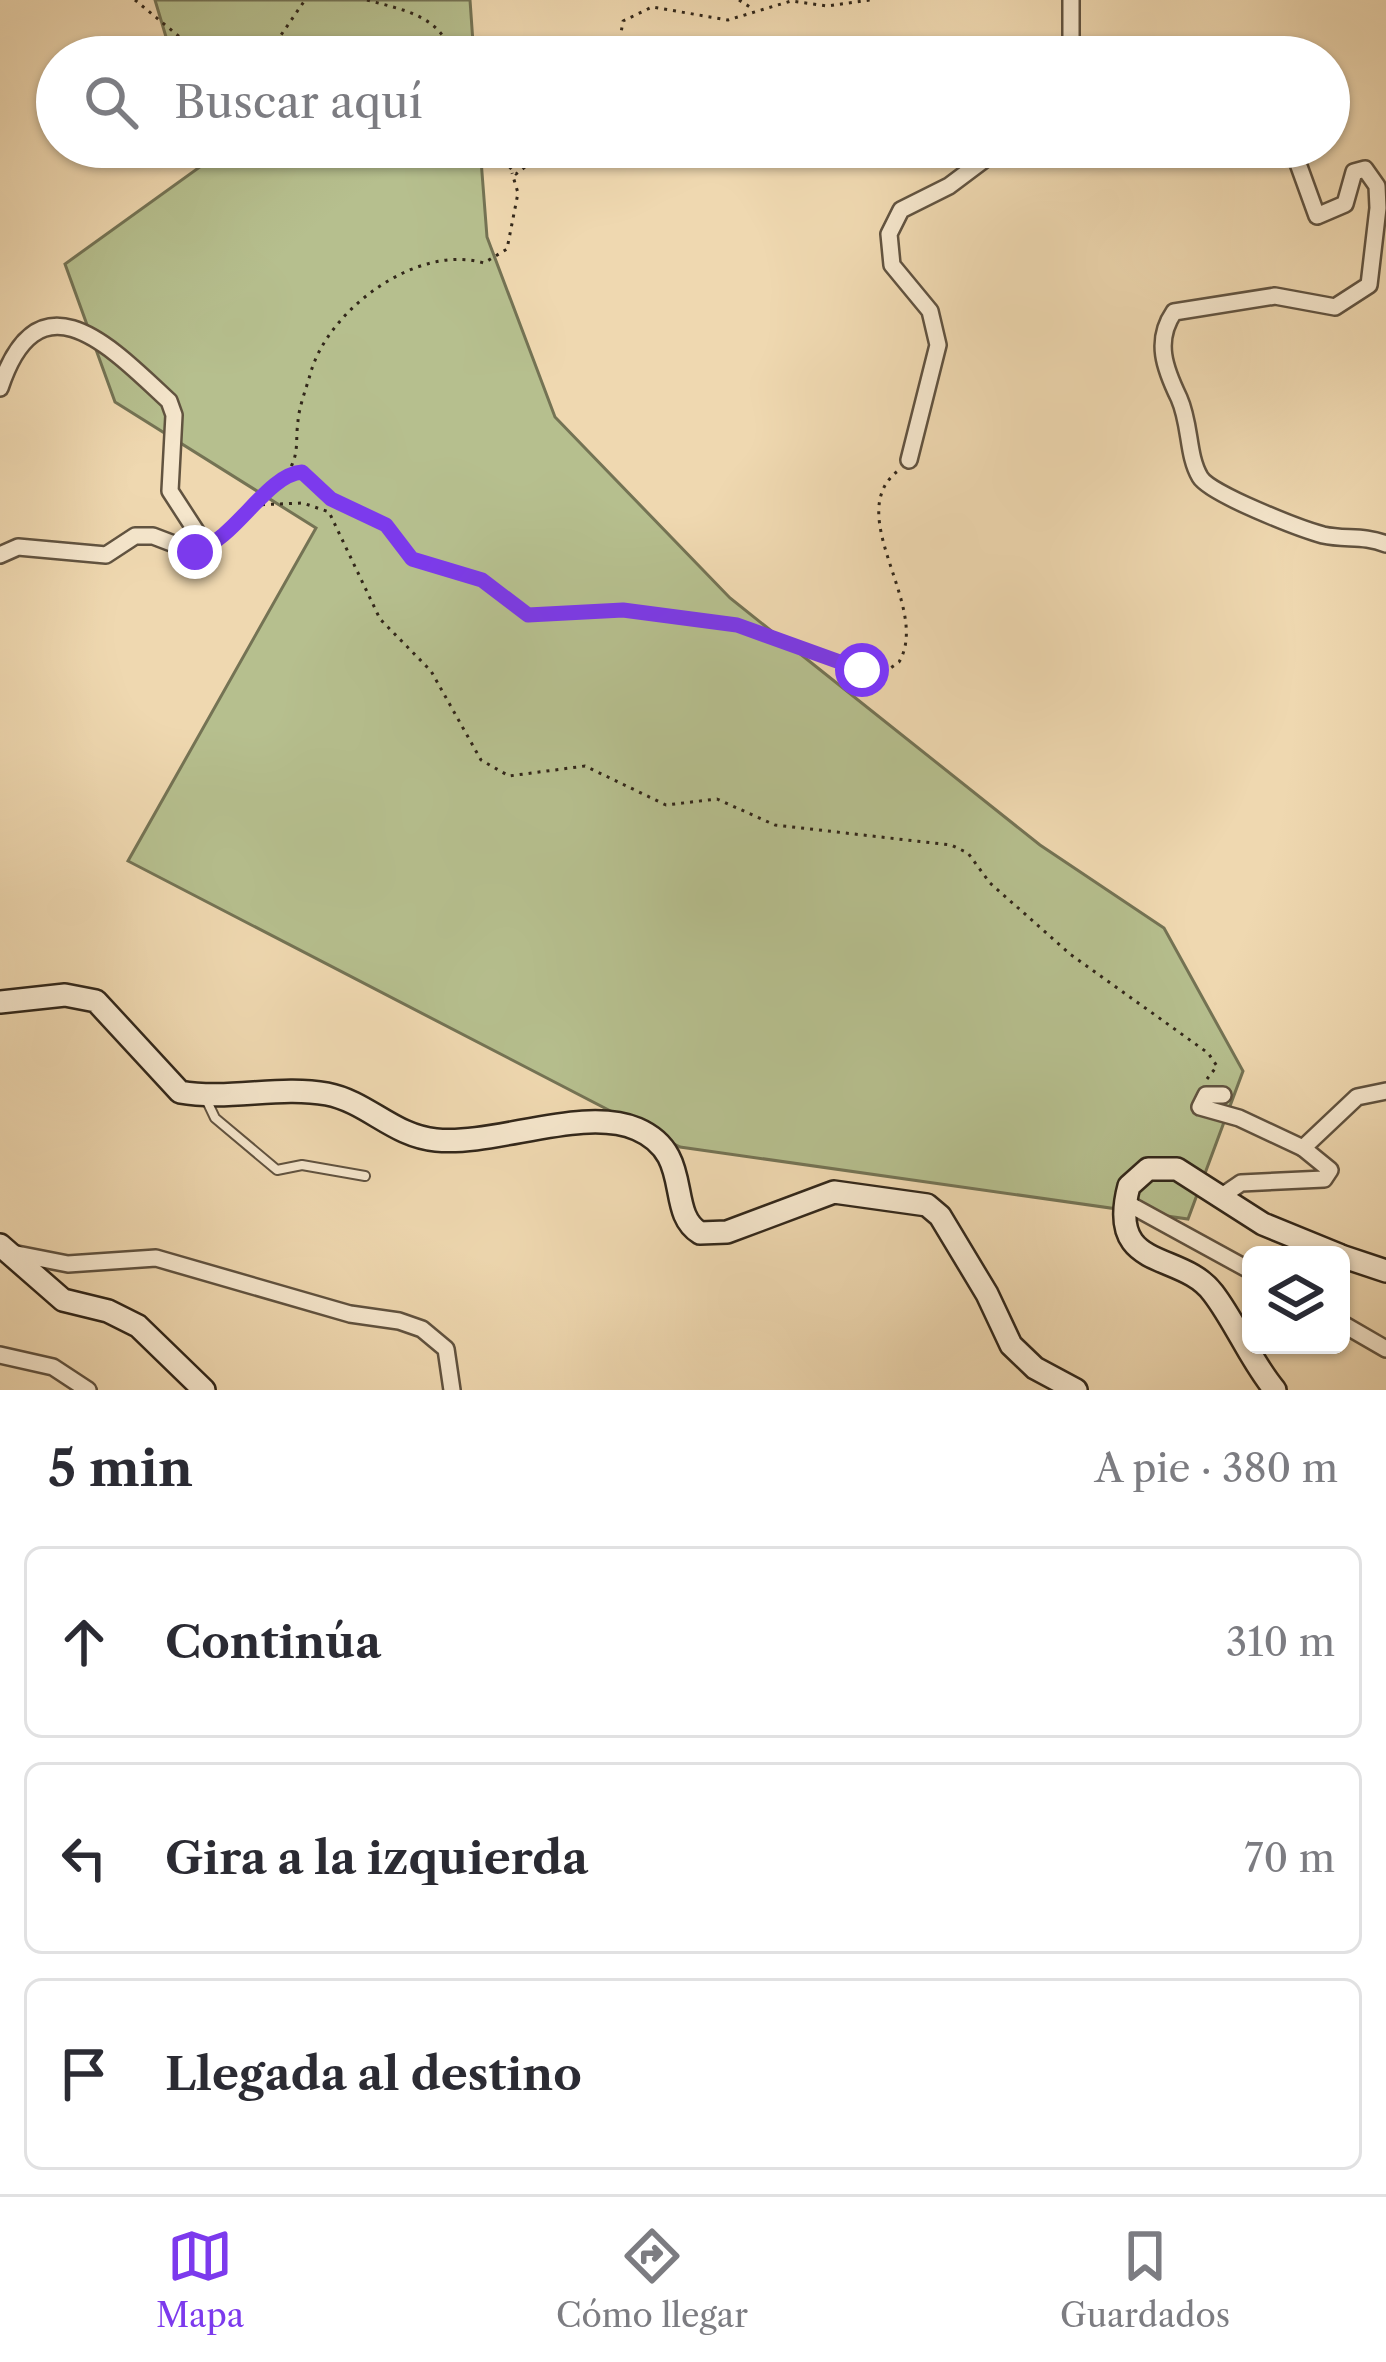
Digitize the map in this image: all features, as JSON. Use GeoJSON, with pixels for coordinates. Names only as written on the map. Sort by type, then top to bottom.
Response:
{"type":"FeatureCollection","features":[{"type":"Feature","properties":{"kind":"street"},"geometry":{"type":"LineString","coordinates":[[1071,0],[1071,36]]}},
{"type":"Feature","properties":{"kind":"street"},"geometry":{"type":"LineString","coordinates":[[909,460],[938,345],[930,311],[892,265],[889,234],[901,210],[973,168]]}},
{"type":"Feature","properties":{"kind":"street"},"geometry":{"type":"LineString","coordinates":[[1300,168],[1317,216],[1345,204],[1354,172],[1365,169],[1377,186],[1369,285],[1335,307],[1274,296],[1174,312],[1165,326],[1162,356],[1191,425],[1191,452],[1201,480],[1218,494],[1328,537],[1354,535],[1386,544]]}},
{"type":"Feature","properties":{"kind":"street"},"geometry":{"type":"LineString","coordinates":[[0,388],[14,352],[41,328],[82,327],[97,338],[169,401],[174,415],[170,491],[180,513],[203,541],[202,550],[195,552],[153,536],[135,536],[106,555],[18,547],[0,555]]}},
{"type":"Feature","properties":{"kind":"street"},"geometry":{"type":"LineString","coordinates":[[0,1002],[65,994],[96,1001],[172,1086],[204,1095],[329,1095],[407,1134],[438,1141],[590,1125],[636,1128],[673,1159],[686,1219],[700,1233],[728,1232],[834,1192],[927,1205],[940,1216],[987,1294],[1011,1345],[1035,1368],[1076,1390]]}},
{"type":"Feature","properties":{"kind":"street"},"geometry":{"type":"LineString","coordinates":[[1303,1148],[1358,1097],[1386,1091]]}},
{"type":"Feature","properties":{"kind":"street"},"geometry":{"type":"LineString","coordinates":[[1219,1198],[1240,1183],[1324,1179],[1330,1170],[1303,1148],[1239,1118],[1200,1107],[1202,1098],[1223,1095]]}},
{"type":"Feature","properties":{"kind":"street"},"geometry":{"type":"LineString","coordinates":[[1275,1390],[1205,1284],[1141,1253],[1130,1234],[1125,1202],[1136,1178],[1156,1167],[1186,1174],[1263,1224],[1318,1246]]}},
{"type":"Feature","properties":{"kind":"street"},"geometry":{"type":"LineString","coordinates":[[1125,1202],[1242,1266]]}},
{"type":"Feature","properties":{"kind":"street"},"geometry":{"type":"LineString","coordinates":[[6,1249],[63,1300],[108,1311],[138,1326],[204,1390]]}},
{"type":"Feature","properties":{"kind":"street"},"geometry":{"type":"LineString","coordinates":[[6,1249],[68,1264],[156,1258],[311,1304],[399,1321],[422,1329],[446,1349],[452,1390]]}},
{"type":"Feature","properties":{"kind":"street"},"geometry":{"type":"LineString","coordinates":[[1350,1258],[1386,1271]]}},
{"type":"Feature","properties":{"kind":"street"},"geometry":{"type":"LineString","coordinates":[[1350,1328],[1386,1349]]}},
{"type":"Feature","properties":{"kind":"street"},"geometry":{"type":"LineString","coordinates":[[0,1355],[53,1367],[88,1390]]}},
{"type":"Feature","properties":{"kind":"lane"},"geometry":{"type":"LineString","coordinates":[[204,1095],[215,1118],[277,1170],[302,1165],[365,1176]]}},
{"type":"Feature","properties":{"kind":"path"},"geometry":{"type":"LineString","coordinates":[[135,0],[179,36]]}},
{"type":"Feature","properties":{"kind":"path"},"geometry":{"type":"LineString","coordinates":[[280,36],[305,0]]}},
{"type":"Feature","properties":{"kind":"path"},"geometry":{"type":"LineString","coordinates":[[367,0],[408,10],[434,24],[441,36]]}},
{"type":"Feature","properties":{"kind":"path"},"geometry":{"type":"LineString","coordinates":[[739,0],[754,10]]}},
{"type":"Feature","properties":{"kind":"path"},"geometry":{"type":"LineString","coordinates":[[620,36],[623,20],[652,7],[728,20],[791,1],[827,6],[870,0]]}},
{"type":"Feature","properties":{"kind":"path"},"geometry":{"type":"LineString","coordinates":[[202,550],[227,538],[253,505],[286,476],[298,456],[298,421],[324,344],[376,287],[409,267],[446,256],[484,263],[507,249],[518,193],[508,168]]}},
{"type":"Feature","properties":{"kind":"path"},"geometry":{"type":"LineString","coordinates":[[512,173],[520,168]]}},
{"type":"Feature","properties":{"kind":"path"},"geometry":{"type":"LineString","coordinates":[[286,476],[302,472],[331,499],[386,525],[412,559],[482,580],[528,615],[623,610],[737,625],[778,644],[877,671],[899,662],[909,636],[880,514],[885,484],[909,460]]}},
{"type":"Feature","properties":{"kind":"path"},"geometry":{"type":"LineString","coordinates":[[253,505],[303,503],[329,512],[380,619],[431,671],[481,760],[509,776],[585,766],[667,805],[717,799],[775,825],[914,843],[934,841],[968,853],[989,883],[1070,954],[1216,1061],[1202,1098]]}},
{"type":"Feature","properties":{"kind":"green space"},"geometry":{"type":"Polygon","coordinates":[[[155,0],[470,0],[473,36],[166,36],[155,0]]]}},
{"type":"Feature","properties":{"kind":"green space"},"geometry":{"type":"Polygon","coordinates":[[[198,168],[482,168],[487,237],[555,417],[730,598],[1040,845],[1164,928],[1243,1071],[1188,1219],[680,1147],[128,861],[316,528],[115,402],[65,264],[198,168]]]}},
{"type":"Feature","properties":{"kind":"route"},"geometry":{"type":"LineString","coordinates":[[195,552],[227,538],[257,500],[280,486],[286,476],[302,472],[331,499],[386,525],[412,559],[482,580],[528,615],[623,610],[737,625],[778,644],[862,670]]}}]}
